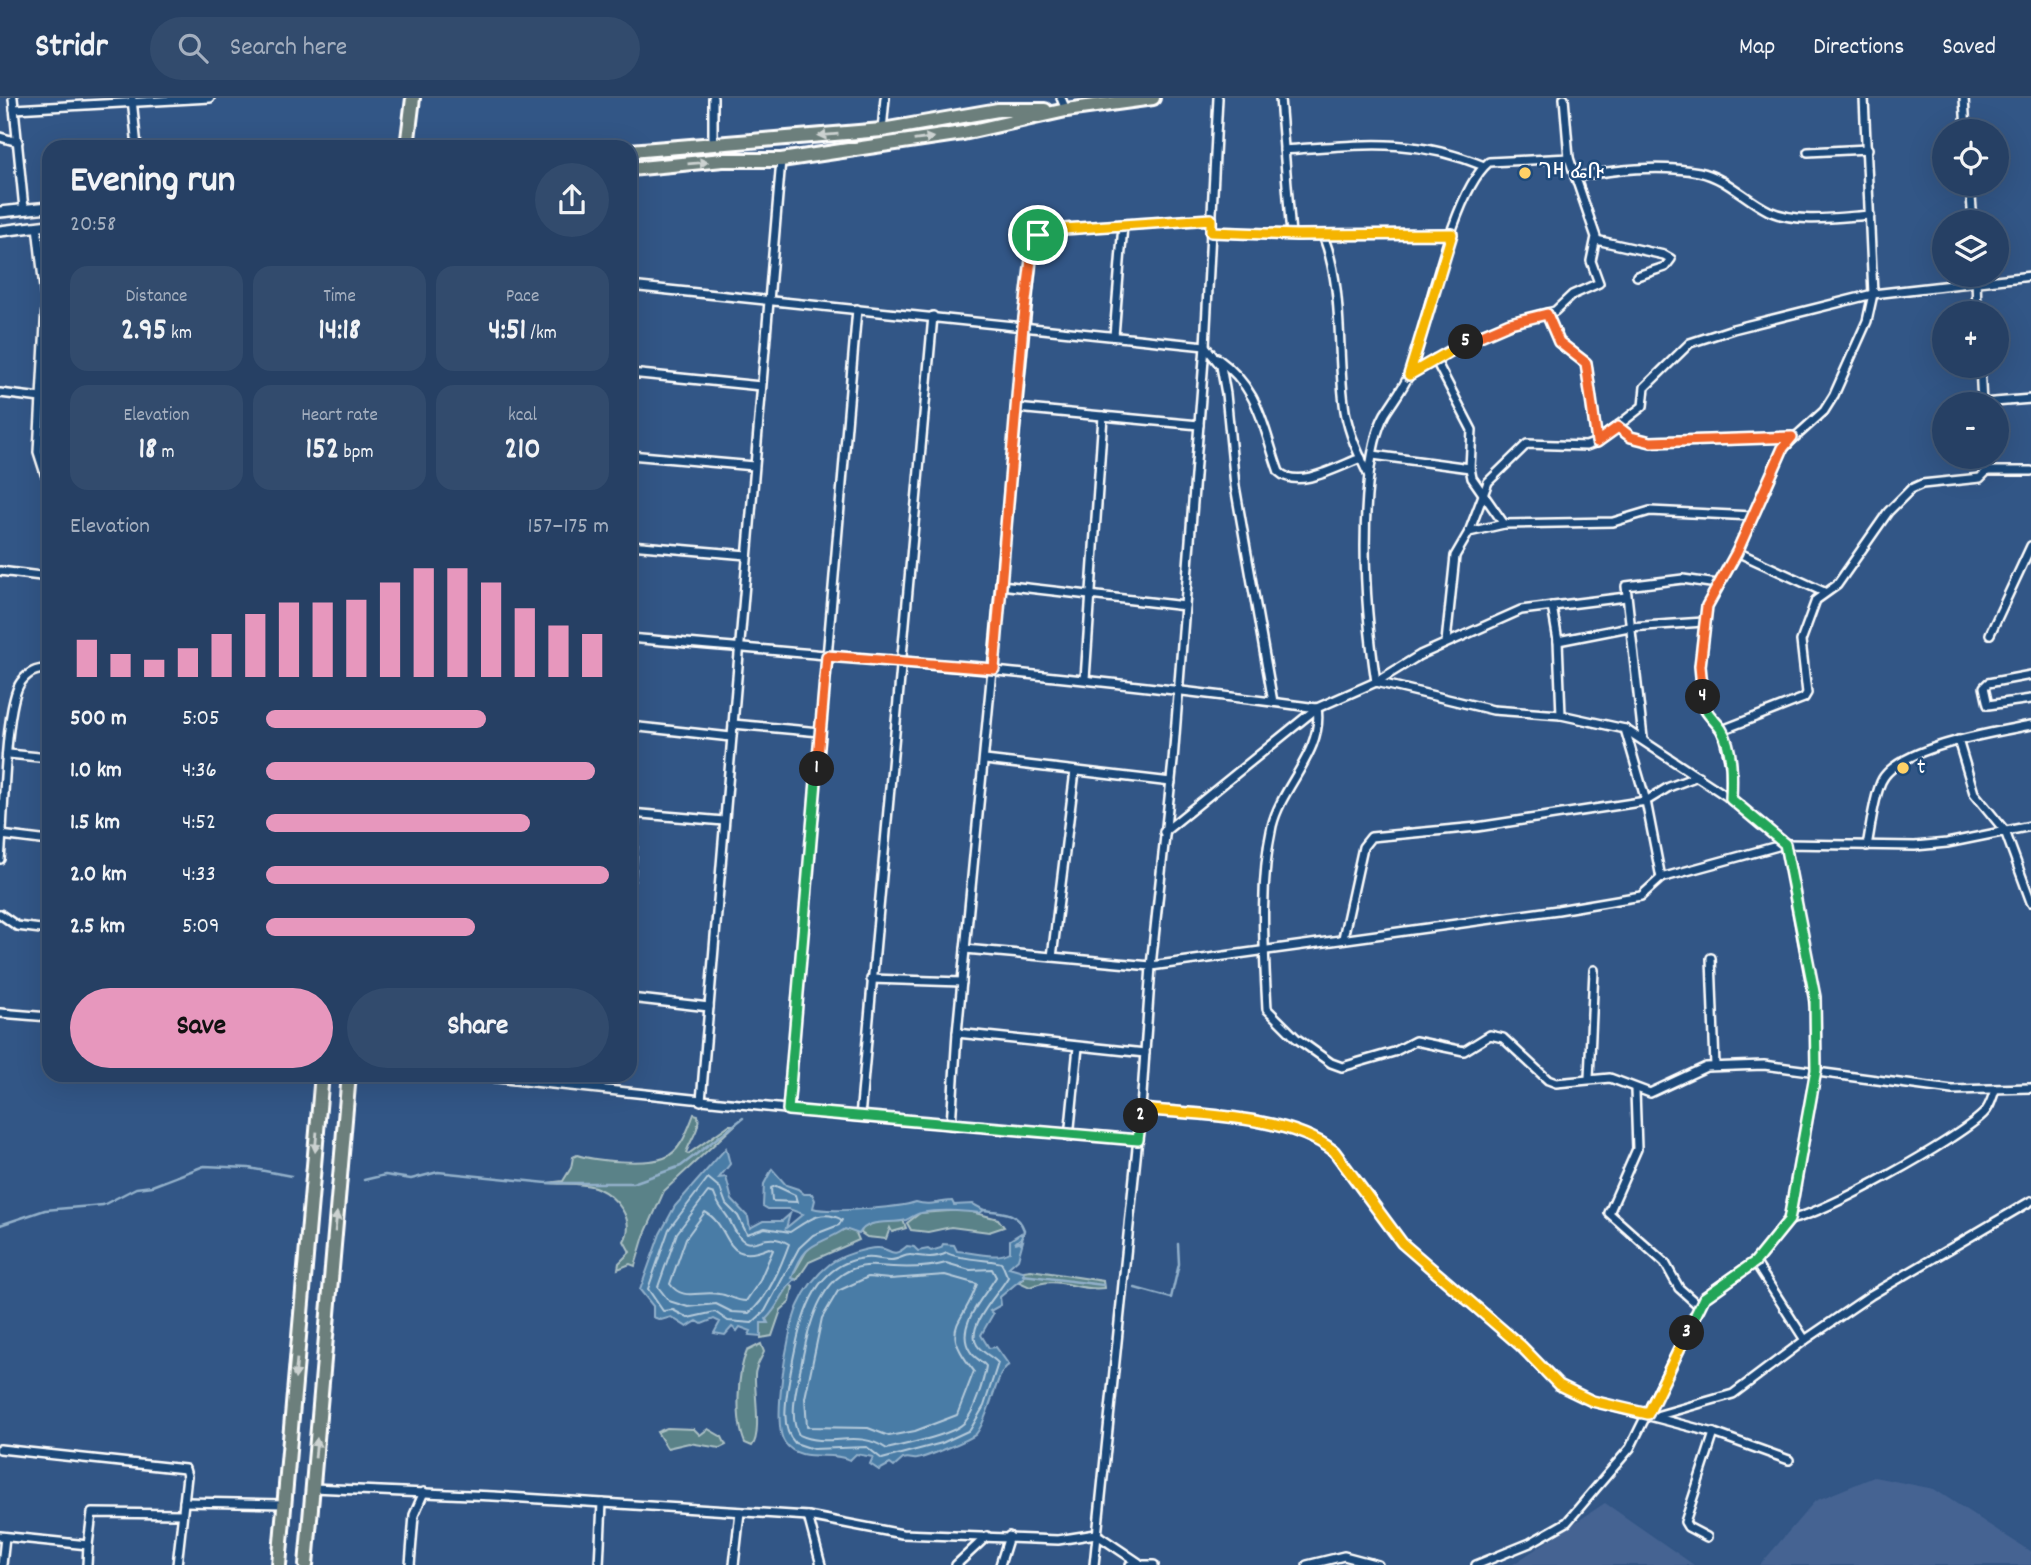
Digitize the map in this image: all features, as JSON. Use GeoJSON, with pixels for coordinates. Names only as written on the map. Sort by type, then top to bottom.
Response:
{"type":"FeatureCollection","features":[{"type":"Feature","properties":{"kind":"main road"},"geometry":{"type":"LineString","coordinates":[[411,140],[413,98]]}},
{"type":"Feature","properties":{"kind":"main road"},"geometry":{"type":"LineString","coordinates":[[637,150],[882,130],[998,110],[1153,98]]}},
{"type":"Feature","properties":{"kind":"main road"},"geometry":{"type":"LineString","coordinates":[[637,168],[723,160],[781,160],[963,133],[1063,104]]}},
{"type":"Feature","properties":{"kind":"main road"},"geometry":{"type":"LineString","coordinates":[[279,1565],[321,1082]]}},
{"type":"Feature","properties":{"kind":"main road"},"geometry":{"type":"LineString","coordinates":[[306,1565],[348,1082]]}},
{"type":"Feature","properties":{"kind":"street"},"geometry":{"type":"LineString","coordinates":[[13,98],[24,209]]}},
{"type":"Feature","properties":{"kind":"street"},"geometry":{"type":"LineString","coordinates":[[14,109],[132,100],[210,98]]}},
{"type":"Feature","properties":{"kind":"street"},"geometry":{"type":"LineString","coordinates":[[713,98],[713,145]]}},
{"type":"Feature","properties":{"kind":"street"},"geometry":{"type":"LineString","coordinates":[[882,130],[885,98]]}},
{"type":"Feature","properties":{"kind":"street"},"geometry":{"type":"LineString","coordinates":[[1094,1565],[1138,1140],[1151,966],[1171,782],[1205,346],[1218,98]]}},
{"type":"Feature","properties":{"kind":"street"},"geometry":{"type":"LineString","coordinates":[[1280,98],[1291,235]]}},
{"type":"Feature","properties":{"kind":"street"},"geometry":{"type":"LineString","coordinates":[[1409,375],[1499,327],[1547,314],[1559,308],[1572,295],[1599,282],[1591,261],[1596,240],[1569,158],[1564,98]]}},
{"type":"Feature","properties":{"kind":"street"},"geometry":{"type":"LineString","coordinates":[[1731,799],[1731,766],[1722,730],[1704,709],[1700,666],[1707,606],[1737,552],[1783,448],[1792,437],[1824,411],[1834,395],[1867,321],[1873,294],[1864,98]]}},
{"type":"Feature","properties":{"kind":"street"},"geometry":{"type":"LineString","coordinates":[[1964,98],[1965,119]]}},
{"type":"Feature","properties":{"kind":"street"},"geometry":{"type":"LineString","coordinates":[[132,100],[136,140]]}},
{"type":"Feature","properties":{"kind":"street"},"geometry":{"type":"LineString","coordinates":[[0,137],[18,142]]}},
{"type":"Feature","properties":{"kind":"street"},"geometry":{"type":"LineString","coordinates":[[1284,150],[1397,143],[1456,154],[1484,166]]}},
{"type":"Feature","properties":{"kind":"street"},"geometry":{"type":"LineString","coordinates":[[1808,152],[1868,149]]}},
{"type":"Feature","properties":{"kind":"street"},"geometry":{"type":"LineString","coordinates":[[1376,682],[1368,620],[1369,477],[1384,416],[1409,375],[1468,189],[1484,166],[1497,160],[1569,158]]}},
{"type":"Feature","properties":{"kind":"street"},"geometry":{"type":"LineString","coordinates":[[702,1101],[781,160]]}},
{"type":"Feature","properties":{"kind":"street"},"geometry":{"type":"LineString","coordinates":[[1575,177],[1627,169],[1692,171],[1722,180],[1773,212],[1800,217],[1870,215]]}},
{"type":"Feature","properties":{"kind":"street"},"geometry":{"type":"LineString","coordinates":[[0,212],[42,208]]}},
{"type":"Feature","properties":{"kind":"street"},"geometry":{"type":"LineString","coordinates":[[951,1125],[957,1033],[1033,243],[1038,235],[1049,230],[1211,219]]}},
{"type":"Feature","properties":{"kind":"street"},"geometry":{"type":"LineString","coordinates":[[1114,335],[1124,225]]}},
{"type":"Feature","properties":{"kind":"street"},"geometry":{"type":"LineString","coordinates":[[37,226],[42,266]]}},
{"type":"Feature","properties":{"kind":"street"},"geometry":{"type":"LineString","coordinates":[[0,231],[42,226]]}},
{"type":"Feature","properties":{"kind":"street"},"geometry":{"type":"LineString","coordinates":[[1211,232],[1291,235],[1452,234]]}},
{"type":"Feature","properties":{"kind":"street"},"geometry":{"type":"LineString","coordinates":[[1323,235],[1336,279],[1346,413],[1369,477]]}},
{"type":"Feature","properties":{"kind":"street"},"geometry":{"type":"LineString","coordinates":[[1596,240],[1664,255],[1671,260],[1665,267],[1637,275]]}},
{"type":"Feature","properties":{"kind":"street"},"geometry":{"type":"LineString","coordinates":[[2009,276],[2031,276]]}},
{"type":"Feature","properties":{"kind":"street"},"geometry":{"type":"LineString","coordinates":[[1446,642],[1455,556],[1469,532],[1482,495],[1494,472],[1527,444],[1576,447],[1597,442],[1643,406],[1645,387],[1690,344],[1732,329],[1873,294],[1932,284]]}},
{"type":"Feature","properties":{"kind":"street"},"geometry":{"type":"LineString","coordinates":[[637,287],[1205,346],[1244,382],[1256,403],[1279,472],[1285,477],[1302,479],[1361,458]]}},
{"type":"Feature","properties":{"kind":"street"},"geometry":{"type":"LineString","coordinates":[[788,1110],[857,309]]}},
{"type":"Feature","properties":{"kind":"street"},"geometry":{"type":"LineString","coordinates":[[1547,314],[1559,342],[1586,363],[1597,442]]}},
{"type":"Feature","properties":{"kind":"street"},"geometry":{"type":"LineString","coordinates":[[860,1117],[933,317]]}},
{"type":"Feature","properties":{"kind":"street"},"geometry":{"type":"LineString","coordinates":[[1217,358],[1226,394],[1236,486],[1273,702]]}},
{"type":"Feature","properties":{"kind":"street"},"geometry":{"type":"LineString","coordinates":[[1435,359],[1472,430],[1470,468],[1482,495],[1504,524]]}},
{"type":"Feature","properties":{"kind":"street"},"geometry":{"type":"LineString","coordinates":[[637,374],[761,386]]}},
{"type":"Feature","properties":{"kind":"street"},"geometry":{"type":"LineString","coordinates":[[0,393],[42,399]]}},
{"type":"Feature","properties":{"kind":"street"},"geometry":{"type":"LineString","coordinates":[[2009,401],[2031,400]]}},
{"type":"Feature","properties":{"kind":"street"},"geometry":{"type":"LineString","coordinates":[[1016,408],[1199,425]]}},
{"type":"Feature","properties":{"kind":"street"},"geometry":{"type":"LineString","coordinates":[[1085,679],[1103,416]]}},
{"type":"Feature","properties":{"kind":"street"},"geometry":{"type":"LineString","coordinates":[[42,422],[38,452],[42,465]]}},
{"type":"Feature","properties":{"kind":"street"},"geometry":{"type":"LineString","coordinates":[[1618,427],[1631,437],[1651,442],[1792,437]]}},
{"type":"Feature","properties":{"kind":"street"},"geometry":{"type":"LineString","coordinates":[[1373,455],[1470,468]]}},
{"type":"Feature","properties":{"kind":"street"},"geometry":{"type":"LineString","coordinates":[[637,456],[754,466]]}},
{"type":"Feature","properties":{"kind":"street"},"geometry":{"type":"LineString","coordinates":[[1722,730],[1804,698],[1807,692],[1801,641],[1811,610],[1824,592],[1837,584],[1888,512],[1911,489],[1922,484],[1980,478],[1987,471],[2031,471]]}},
{"type":"Feature","properties":{"kind":"street"},"geometry":{"type":"LineString","coordinates":[[1469,532],[1504,524],[1613,522],[1650,510],[1753,516]]}},
{"type":"Feature","properties":{"kind":"street"},"geometry":{"type":"LineString","coordinates":[[637,546],[747,555]]}},
{"type":"Feature","properties":{"kind":"street"},"geometry":{"type":"LineString","coordinates":[[1990,634],[2031,546]]}},
{"type":"Feature","properties":{"kind":"street"},"geometry":{"type":"LineString","coordinates":[[1737,552],[1824,592]]}},
{"type":"Feature","properties":{"kind":"street"},"geometry":{"type":"LineString","coordinates":[[0,571],[42,575]]}},
{"type":"Feature","properties":{"kind":"street"},"geometry":{"type":"LineString","coordinates":[[1643,738],[1629,627],[1627,585],[1683,579],[1717,584]]}},
{"type":"Feature","properties":{"kind":"street"},"geometry":{"type":"LineString","coordinates":[[1001,585],[1185,606]]}},
{"type":"Feature","properties":{"kind":"street"},"geometry":{"type":"LineString","coordinates":[[1164,832],[1317,708],[1376,682],[1446,642],[1466,637],[1521,610],[1626,597]]}},
{"type":"Feature","properties":{"kind":"street"},"geometry":{"type":"LineString","coordinates":[[1552,606],[1558,641],[1561,715]]}},
{"type":"Feature","properties":{"kind":"street"},"geometry":{"type":"LineString","coordinates":[[1558,641],[1629,627],[1704,622]]}},
{"type":"Feature","properties":{"kind":"street"},"geometry":{"type":"LineString","coordinates":[[637,639],[903,664],[994,669],[1317,708]]}},
{"type":"Feature","properties":{"kind":"street"},"geometry":{"type":"LineString","coordinates":[[0,859],[11,718],[19,684],[31,671],[42,669]]}},
{"type":"Feature","properties":{"kind":"street"},"geometry":{"type":"LineString","coordinates":[[2031,675],[1988,683],[1984,687],[1984,696],[1988,705],[2031,699]]}},
{"type":"Feature","properties":{"kind":"street"},"geometry":{"type":"LineString","coordinates":[[1376,682],[1493,710],[1561,715],[1625,729],[1643,738],[1731,799],[1785,844],[1815,997],[1816,1070],[1789,1220],[1755,1262],[1710,1293],[1699,1306],[1651,1415],[1618,1465],[1567,1522],[1530,1543],[1476,1565]]}},
{"type":"Feature","properties":{"kind":"street"},"geometry":{"type":"LineString","coordinates":[[1317,708],[1318,732],[1278,807],[1273,824],[1266,875],[1264,948],[1267,1009],[1271,1016],[1331,1063],[1342,1067],[1358,1064],[1420,1041],[1446,1050],[1464,1051],[1482,1037],[1498,1035],[1548,1080],[1556,1083],[1610,1078],[1635,1090],[1650,1093],[1700,1069],[1714,1066],[1765,1065],[1952,1090],[2031,1088]]}},
{"type":"Feature","properties":{"kind":"street"},"geometry":{"type":"LineString","coordinates":[[733,724],[820,732]]}},
{"type":"Feature","properties":{"kind":"street"},"geometry":{"type":"LineString","coordinates":[[1867,846],[1884,776],[1916,755],[1958,740],[2031,725]]}},
{"type":"Feature","properties":{"kind":"street"},"geometry":{"type":"LineString","coordinates":[[637,727],[731,737]]}},
{"type":"Feature","properties":{"kind":"street"},"geometry":{"type":"LineString","coordinates":[[1625,729],[1646,801],[1653,849],[1661,878]]}},
{"type":"Feature","properties":{"kind":"street"},"geometry":{"type":"LineString","coordinates":[[1958,740],[1974,793],[2006,831],[2031,902]]}},
{"type":"Feature","properties":{"kind":"street"},"geometry":{"type":"LineString","coordinates":[[9,754],[42,757]]}},
{"type":"Feature","properties":{"kind":"street"},"geometry":{"type":"LineString","coordinates":[[985,760],[1171,782]]}},
{"type":"Feature","properties":{"kind":"street"},"geometry":{"type":"LineString","coordinates":[[1052,957],[1075,771]]}},
{"type":"Feature","properties":{"kind":"street"},"geometry":{"type":"LineString","coordinates":[[1343,938],[1363,847],[1371,836],[1477,827],[1646,801],[1669,787],[1698,776]]}},
{"type":"Feature","properties":{"kind":"street"},"geometry":{"type":"LineString","coordinates":[[637,813],[724,821]]}},
{"type":"Feature","properties":{"kind":"street"},"geometry":{"type":"LineString","coordinates":[[965,949],[1151,966],[1264,948],[1545,912],[1642,896],[1661,878],[1785,844],[1867,846],[1947,843],[2031,826]]}},
{"type":"Feature","properties":{"kind":"street"},"geometry":{"type":"LineString","coordinates":[[1,836],[42,840]]}},
{"type":"Feature","properties":{"kind":"street"},"geometry":{"type":"LineString","coordinates":[[0,914],[17,926],[42,929]]}},
{"type":"Feature","properties":{"kind":"street"},"geometry":{"type":"LineString","coordinates":[[1711,958],[1714,1066]]}},
{"type":"Feature","properties":{"kind":"street"},"geometry":{"type":"LineString","coordinates":[[1589,1078],[1594,970]]}},
{"type":"Feature","properties":{"kind":"street"},"geometry":{"type":"LineString","coordinates":[[871,979],[962,982]]}},
{"type":"Feature","properties":{"kind":"street"},"geometry":{"type":"LineString","coordinates":[[637,999],[709,1007]]}},
{"type":"Feature","properties":{"kind":"street"},"geometry":{"type":"LineString","coordinates":[[0,1013],[42,1016]]}},
{"type":"Feature","properties":{"kind":"street"},"geometry":{"type":"LineString","coordinates":[[957,1033],[1145,1053]]}},
{"type":"Feature","properties":{"kind":"street"},"geometry":{"type":"LineString","coordinates":[[1069,1137],[1078,1047]]}},
{"type":"Feature","properties":{"kind":"street"},"geometry":{"type":"LineString","coordinates":[[531,1082],[1069,1137],[1138,1140]]}},
{"type":"Feature","properties":{"kind":"street"},"geometry":{"type":"LineString","coordinates":[[1635,1090],[1637,1149],[1609,1213],[1665,1263],[1679,1288],[1699,1306]]}},
{"type":"Feature","properties":{"kind":"street"},"geometry":{"type":"LineString","coordinates":[[1789,1220],[1814,1213],[1924,1153],[1985,1112],[1995,1090]]}},
{"type":"Feature","properties":{"kind":"street"},"geometry":{"type":"LineString","coordinates":[[1141,1109],[1278,1126],[1325,1144],[1334,1151],[1402,1243],[1521,1346],[1559,1385],[1592,1401],[1714,1433],[1789,1460]]}},
{"type":"Feature","properties":{"kind":"street"},"geometry":{"type":"LineString","coordinates":[[1651,1415],[1733,1394],[1871,1295],[2031,1201]]}},
{"type":"Feature","properties":{"kind":"street"},"geometry":{"type":"LineString","coordinates":[[1755,1262],[1805,1340]]}},
{"type":"Feature","properties":{"kind":"street"},"geometry":{"type":"LineString","coordinates":[[1707,1537],[1688,1527],[1685,1522],[1714,1433]]}},
{"type":"Feature","properties":{"kind":"street"},"geometry":{"type":"LineString","coordinates":[[0,1449],[178,1466],[185,1469],[187,1476],[177,1565]]}},
{"type":"Feature","properties":{"kind":"street"},"geometry":{"type":"LineString","coordinates":[[313,1488],[424,1492],[808,1516],[902,1534],[1009,1536],[1058,1540],[1096,1534],[1139,1563]]}},
{"type":"Feature","properties":{"kind":"street"},"geometry":{"type":"LineString","coordinates":[[410,1565],[414,1515],[424,1492]]}},
{"type":"Feature","properties":{"kind":"street"},"geometry":{"type":"LineString","coordinates":[[184,1502],[284,1504]]}},
{"type":"Feature","properties":{"kind":"street"},"geometry":{"type":"LineString","coordinates":[[599,1565],[602,1503]]}},
{"type":"Feature","properties":{"kind":"street"},"geometry":{"type":"LineString","coordinates":[[734,1565],[740,1511]]}},
{"type":"Feature","properties":{"kind":"street"},"geometry":{"type":"LineString","coordinates":[[87,1565],[92,1513],[183,1514]]}},
{"type":"Feature","properties":{"kind":"street"},"geometry":{"type":"LineString","coordinates":[[808,1516],[821,1565]]}},
{"type":"Feature","properties":{"kind":"street"},"geometry":{"type":"LineString","coordinates":[[2,1565],[3,1536],[89,1545]]}},
{"type":"Feature","properties":{"kind":"street"},"geometry":{"type":"LineString","coordinates":[[956,1565],[987,1536]]}},
{"type":"Feature","properties":{"kind":"street"},"geometry":{"type":"LineString","coordinates":[[1000,1565],[1009,1536]]}},
{"type":"Feature","properties":{"kind":"street"},"geometry":{"type":"LineString","coordinates":[[1307,1565],[1344,1556],[1378,1565]]}},
{"type":"Feature","properties":{"kind":"street"},"geometry":{"type":"LineString","coordinates":[[1130,1565],[1154,1565]]}},
{"type":"Feature","properties":{"kind":"shaded area"},"geometry":{"type":"Polygon","coordinates":[[[1874,1477],[1934,1489],[2031,1552],[2031,1565],[1760,1565],[1815,1501],[1874,1477]]]}},
{"type":"Feature","properties":{"kind":"shaded area"},"geometry":{"type":"Polygon","coordinates":[[[1605,1503],[1694,1565],[1512,1565],[1605,1503]]]}},
{"type":"Feature","properties":{"kind":"green space"},"geometry":{"type":"Polygon","coordinates":[[[694,1114],[698,1115],[699,1120],[686,1153],[688,1154],[729,1125],[735,1125],[664,1191],[644,1236],[635,1266],[630,1264],[618,1269],[619,1263],[630,1252],[624,1241],[628,1225],[626,1217],[617,1203],[591,1186],[547,1183],[563,1181],[571,1168],[573,1157],[577,1155],[621,1161],[664,1158],[675,1151],[694,1114]]]}},
{"type":"Feature","properties":{"kind":"green space"},"geometry":{"type":"Polygon","coordinates":[[[964,1210],[998,1219],[1004,1227],[989,1232],[951,1227],[928,1232],[911,1230],[907,1223],[920,1213],[964,1210]]]}},
{"type":"Feature","properties":{"kind":"green space"},"geometry":{"type":"Polygon","coordinates":[[[903,1220],[906,1228],[892,1232],[890,1228],[886,1239],[867,1237],[861,1233],[862,1228],[876,1222],[903,1220]]]}},
{"type":"Feature","properties":{"kind":"green space"},"geometry":{"type":"Polygon","coordinates":[[[845,1229],[855,1231],[859,1240],[809,1262],[797,1280],[791,1278],[807,1250],[817,1241],[845,1229]]]}},
{"type":"Feature","properties":{"kind":"green space"},"geometry":{"type":"Polygon","coordinates":[[[1023,1271],[1103,1281],[1104,1288],[1049,1282],[1030,1287],[1019,1282],[1024,1279],[1023,1271]]]}},
{"type":"Feature","properties":{"kind":"green space"},"geometry":{"type":"Polygon","coordinates":[[[788,1283],[793,1287],[790,1302],[781,1310],[772,1336],[761,1338],[761,1323],[776,1307],[788,1283]]]}},
{"type":"Feature","properties":{"kind":"green space"},"geometry":{"type":"Polygon","coordinates":[[[761,1344],[764,1352],[755,1372],[757,1432],[752,1446],[745,1443],[742,1433],[739,1384],[747,1351],[761,1344]]]}},
{"type":"Feature","properties":{"kind":"green space"},"geometry":{"type":"Polygon","coordinates":[[[667,1428],[694,1429],[700,1435],[708,1429],[722,1437],[726,1445],[720,1448],[689,1443],[667,1448],[657,1432],[667,1428]]]}},
{"type":"Feature","properties":{"kind":"water"},"geometry":{"type":"Polygon","coordinates":[[[726,1148],[730,1164],[719,1178],[726,1177],[732,1200],[748,1217],[750,1228],[763,1221],[782,1221],[790,1214],[786,1228],[803,1214],[789,1209],[768,1209],[763,1206],[764,1184],[772,1169],[786,1185],[804,1194],[812,1194],[815,1200],[813,1208],[863,1209],[916,1202],[929,1204],[952,1201],[954,1205],[973,1204],[984,1210],[980,1213],[921,1213],[906,1220],[868,1225],[859,1234],[845,1229],[813,1246],[797,1265],[792,1278],[795,1279],[766,1319],[768,1323],[761,1323],[761,1336],[749,1335],[751,1331],[740,1327],[737,1331],[732,1327],[725,1335],[714,1333],[720,1322],[714,1319],[702,1324],[697,1321],[687,1327],[671,1317],[661,1320],[653,1317],[653,1306],[640,1290],[660,1234],[675,1206],[726,1148]]]}},
{"type":"Feature","properties":{"kind":"water"},"geometry":{"type":"Polygon","coordinates":[[[1021,1233],[1022,1237],[1015,1243],[1023,1241],[1018,1259],[1009,1267],[1023,1271],[1025,1276],[1000,1297],[1001,1305],[990,1311],[993,1314],[981,1335],[989,1348],[996,1347],[1009,1365],[1000,1376],[976,1434],[929,1455],[917,1459],[903,1459],[894,1467],[890,1464],[879,1470],[870,1464],[873,1457],[856,1454],[850,1460],[834,1456],[807,1455],[791,1449],[785,1443],[781,1433],[780,1397],[790,1334],[801,1300],[825,1268],[847,1255],[874,1248],[883,1248],[894,1253],[907,1246],[918,1251],[931,1251],[941,1248],[943,1244],[954,1245],[957,1251],[1005,1254],[1010,1252],[1010,1240],[1021,1233]]]}},
{"type":"Feature","properties":{"kind":"waterway"},"geometry":{"type":"LineString","coordinates":[[364,1180],[385,1175],[411,1179],[438,1172],[547,1183],[633,1183],[681,1166],[743,1118]]}},
{"type":"Feature","properties":{"kind":"waterway"},"geometry":{"type":"LineString","coordinates":[[0,1225],[45,1210],[103,1205],[136,1188],[152,1186],[204,1166],[249,1168],[291,1176]]}},
{"type":"Feature","properties":{"kind":"waterway"},"geometry":{"type":"LineString","coordinates":[[983,1210],[1008,1214],[1018,1219],[1024,1230],[1021,1243]]}},
{"type":"Feature","properties":{"kind":"waterway"},"geometry":{"type":"LineString","coordinates":[[1135,1288],[1171,1298],[1179,1264],[1178,1244]]}},
{"type":"Feature","properties":{"kind":"waterway"},"geometry":{"type":"LineString","coordinates":[[1023,1275],[1103,1285]]}},
{"type":"Feature","properties":{"kind":"place","name":"ገዛ ፌቡ"},"geometry":{"type":"Point","coordinates":[1525,173]}},
{"type":"Feature","properties":{"kind":"place","name":"t"},"geometry":{"type":"Point","coordinates":[1903,768]}},
{"type":"Feature","properties":{"kind":"route"},"geometry":{"type":"LineString","coordinates":[[1211,219],[1211,232],[1296,235],[1420,232],[1452,234],[1409,375],[1477,337],[1510,323],[1547,314],[1559,342],[1586,363],[1597,442],[1618,427],[1631,437],[1651,442],[1698,438],[1792,437],[1783,448],[1737,552],[1711,594],[1702,635],[1700,666],[1705,713],[1722,730],[1731,766],[1731,799],[1785,844],[1815,997],[1816,1070],[1805,1118],[1796,1189],[1789,1220],[1755,1262],[1704,1298],[1648,1414],[1592,1401],[1559,1385],[1521,1346],[1402,1243],[1334,1151],[1303,1133],[1278,1126],[1141,1109],[1138,1140],[1069,1137],[788,1110],[827,656],[994,669],[1023,326],[1033,243],[1038,235],[1049,230],[1211,219]]}}]}
